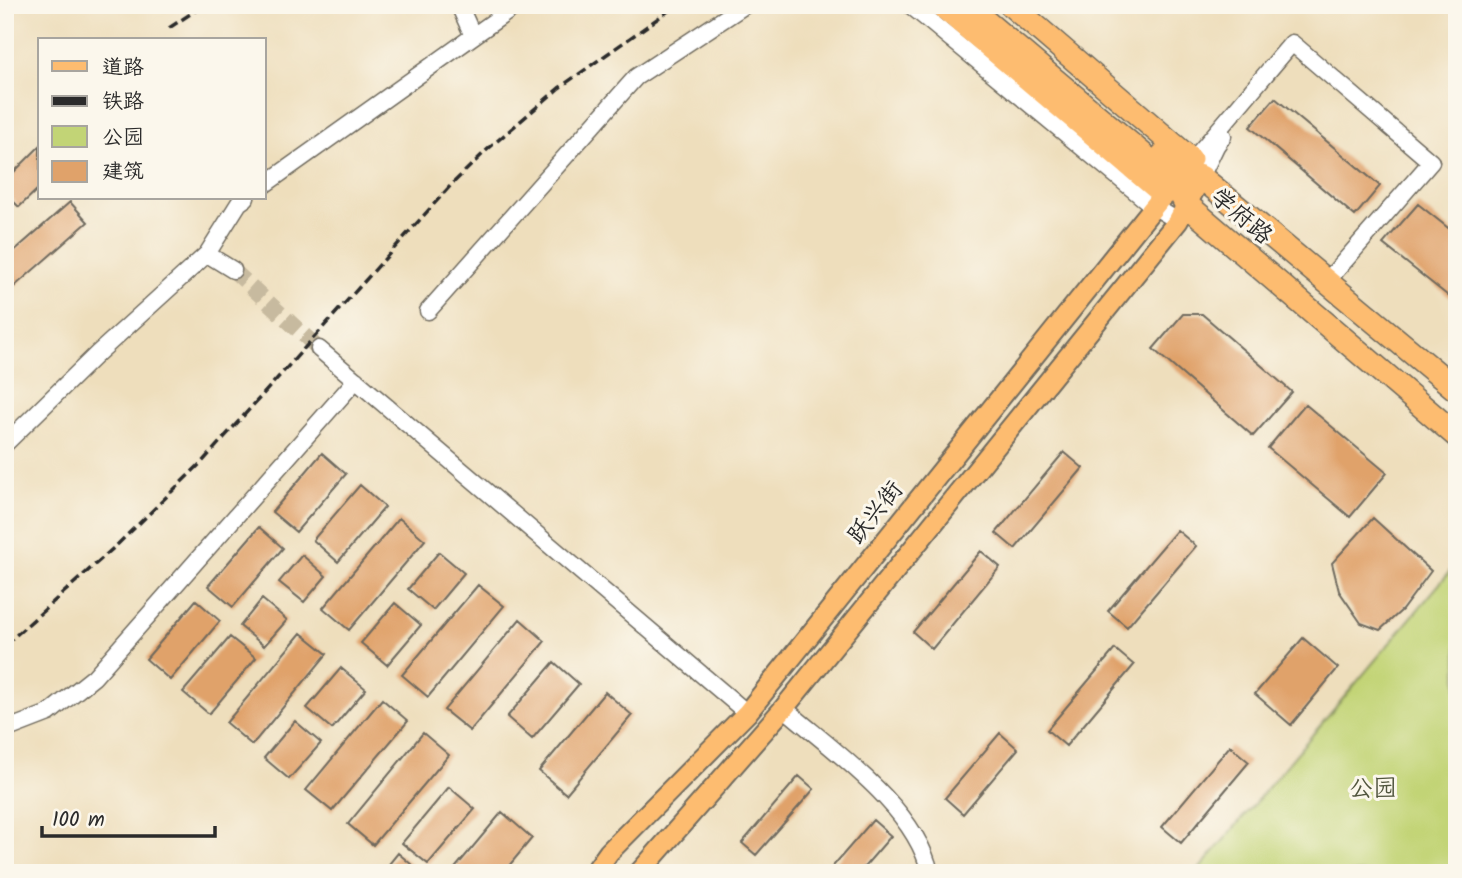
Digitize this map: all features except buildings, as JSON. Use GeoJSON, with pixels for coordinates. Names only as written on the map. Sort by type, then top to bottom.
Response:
{"type":"FeatureCollection","features":[{"type":"Feature","properties":{"kind":"highway"},"geometry":{"type":"LineString","coordinates":[[941,5],[1178,182]]}},
{"type":"Feature","properties":{"kind":"highway","name":"学府路"},"geometry":{"type":"LineString","coordinates":[[966,5],[1178,182],[1327,281],[1457,390]]}},
{"type":"Feature","properties":{"kind":"highway","name":"学府路"},"geometry":{"type":"LineString","coordinates":[[987,5],[1178,182],[1182,213],[1457,436]]}},
{"type":"Feature","properties":{"kind":"highway"},"geometry":{"type":"LineString","coordinates":[[1012,5],[1178,182]]}},
{"type":"Feature","properties":{"kind":"main road","name":"跃兴街"},"geometry":{"type":"LineString","coordinates":[[594,873],[610,852],[747,713],[1178,182]]}},
{"type":"Feature","properties":{"kind":"main road","name":"跃兴街"},"geometry":{"type":"LineString","coordinates":[[639,873],[784,708],[1182,213]]}},
{"type":"Feature","properties":{"kind":"street"},"geometry":{"type":"LineString","coordinates":[[460,5],[473,36]]}},
{"type":"Feature","properties":{"kind":"street"},"geometry":{"type":"LineString","coordinates":[[266,184],[517,5]]}},
{"type":"Feature","properties":{"kind":"street"},"geometry":{"type":"LineString","coordinates":[[428,311],[636,77],[744,5]]}},
{"type":"Feature","properties":{"kind":"street"},"geometry":{"type":"LineString","coordinates":[[910,5],[1178,182],[1182,213]]}},
{"type":"Feature","properties":{"kind":"street"},"geometry":{"type":"LineString","coordinates":[[1178,182],[1216,146],[1253,98],[1298,48],[1431,162],[1327,281]]}},
{"type":"Feature","properties":{"kind":"street"},"geometry":{"type":"LineString","coordinates":[[5,444],[97,354],[207,254],[243,200]]}},
{"type":"Feature","properties":{"kind":"street"},"geometry":{"type":"LineString","coordinates":[[207,254],[233,270]]}},
{"type":"Feature","properties":{"kind":"street"},"geometry":{"type":"LineString","coordinates":[[319,349],[747,713]]}},
{"type":"Feature","properties":{"kind":"street"},"geometry":{"type":"LineString","coordinates":[[5,730],[49,713],[94,677],[356,380]]}},
{"type":"Feature","properties":{"kind":"street"},"geometry":{"type":"LineString","coordinates":[[784,708],[859,773],[892,806],[917,841],[930,873]]}},
{"type":"Feature","properties":{"kind":"green space","name":"公园"},"geometry":{"type":"Polygon","coordinates":[[[1457,563],[1457,873],[1196,873],[1457,563]]]}},
{"type":"Feature","properties":{"kind":"tunnel"},"geometry":{"type":"LineString","coordinates":[[233,270],[319,349]]}},
{"type":"Feature","properties":{"kind":"railway"},"geometry":{"type":"LineString","coordinates":[[169,28],[204,5]]}},
{"type":"Feature","properties":{"kind":"railway"},"geometry":{"type":"LineString","coordinates":[[5,645],[118,544],[202,462],[452,184],[488,149],[559,88],[677,5]]}}]}
